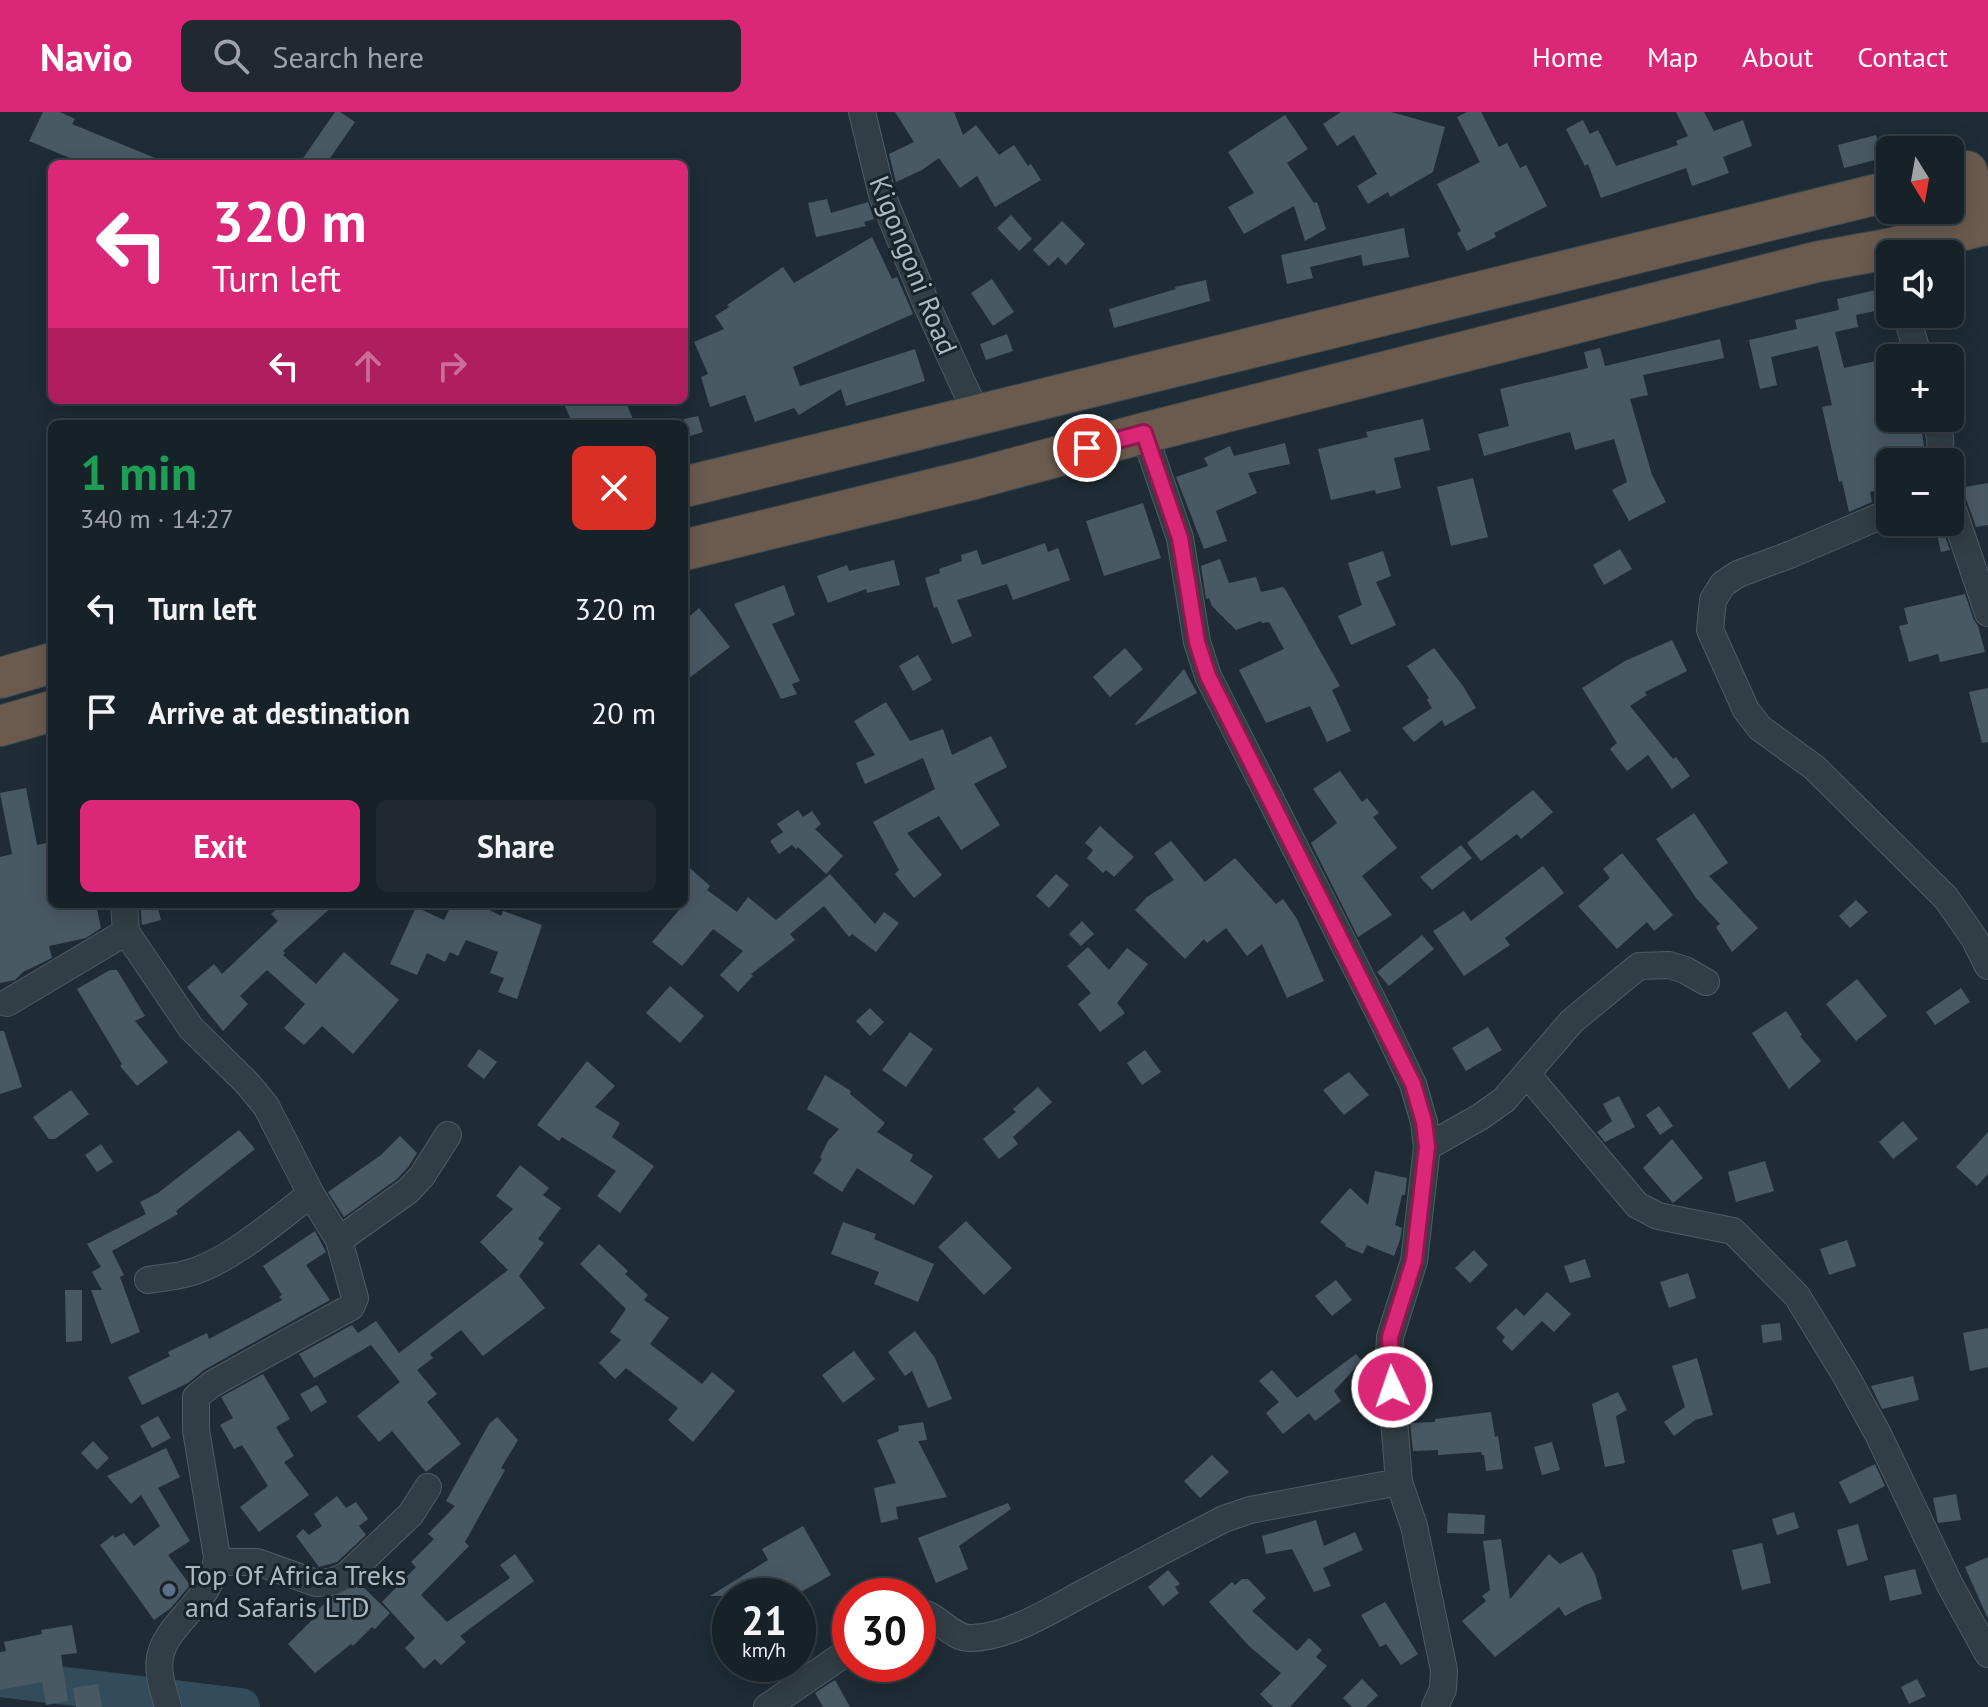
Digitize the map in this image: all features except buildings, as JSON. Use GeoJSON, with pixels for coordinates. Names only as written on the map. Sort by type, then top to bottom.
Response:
{"type":"FeatureCollection","features":[{"type":"Feature","properties":{"kind":"highway"},"geometry":{"type":"LineString","coordinates":[[1934,240],[1985,225],[1968,171]]}},
{"type":"Feature","properties":{"kind":"highway"},"geometry":{"type":"LineString","coordinates":[[688,486],[1876,195]]}},
{"type":"Feature","properties":{"kind":"highway"},"geometry":{"type":"LineString","coordinates":[[1801,214],[1816,262]]}},
{"type":"Feature","properties":{"kind":"highway"},"geometry":{"type":"LineString","coordinates":[[688,549],[974,479],[1816,262],[1876,255]]}},
{"type":"Feature","properties":{"kind":"highway"},"geometry":{"type":"LineString","coordinates":[[0,678],[48,664]]}},
{"type":"Feature","properties":{"kind":"highway"},"geometry":{"type":"LineString","coordinates":[[0,726],[48,712]]}},
{"type":"Feature","properties":{"kind":"street"},"geometry":{"type":"LineString","coordinates":[[864,121],[886,112]]}},
{"type":"Feature","properties":{"kind":"street","name":"Kigongoni Road"},"geometry":{"type":"LineString","coordinates":[[864,121],[882,195],[926,303],[977,415]]}},
{"type":"Feature","properties":{"kind":"street"},"geometry":{"type":"LineString","coordinates":[[1144,433],[1180,538],[1197,642],[1208,676],[1413,1084],[1424,1122],[1427,1147],[1414,1261],[1390,1337],[1399,1482],[1414,1526],[1444,1670],[1443,1689],[1435,1707]]}},
{"type":"Feature","properties":{"kind":"street"},"geometry":{"type":"LineString","coordinates":[[1876,518],[1738,574],[1723,584],[1713,600],[1710,630],[1746,710],[1760,728],[1815,768],[1946,898],[1974,938],[1988,966]]}},
{"type":"Feature","properties":{"kind":"street"},"geometry":{"type":"LineString","coordinates":[[1962,536],[1988,613]]}},
{"type":"Feature","properties":{"kind":"street"},"geometry":{"type":"LineString","coordinates":[[124,908],[126,932],[191,1028],[266,1106],[311,1194],[339,1240],[355,1298],[351,1307],[212,1384],[196,1397],[196,1430],[217,1562],[216,1574],[168,1639],[160,1658],[159,1674],[168,1707]]}},
{"type":"Feature","properties":{"kind":"street"},"geometry":{"type":"LineString","coordinates":[[7,1003],[126,932]]}},
{"type":"Feature","properties":{"kind":"street"},"geometry":{"type":"LineString","coordinates":[[1427,1147],[1493,1108],[1572,1021],[1639,966],[1669,965],[1706,982]]}},
{"type":"Feature","properties":{"kind":"street"},"geometry":{"type":"LineString","coordinates":[[1527,1074],[1637,1205],[1658,1216],[1733,1231],[1797,1296],[1878,1434],[1950,1585],[1988,1654]]}},
{"type":"Feature","properties":{"kind":"street"},"geometry":{"type":"LineString","coordinates":[[339,1240],[408,1191],[422,1176],[448,1135]]}},
{"type":"Feature","properties":{"kind":"street"},"geometry":{"type":"LineString","coordinates":[[148,1280],[186,1274],[205,1266],[237,1248],[311,1194]]}},
{"type":"Feature","properties":{"kind":"street"},"geometry":{"type":"LineString","coordinates":[[936,1621],[961,1637],[979,1638],[1000,1632],[1039,1616],[1224,1519],[1250,1510],[1399,1482]]}},
{"type":"Feature","properties":{"kind":"street"},"geometry":{"type":"LineString","coordinates":[[217,1562],[257,1562],[316,1583],[331,1582],[347,1575],[411,1514],[428,1487]]}},
{"type":"Feature","properties":{"kind":"street"},"geometry":{"type":"LineString","coordinates":[[767,1707],[832,1662]]}},
{"type":"Feature","properties":{"kind":"waterway"},"geometry":{"type":"LineString","coordinates":[[0,1678],[241,1707]]}},
{"type":"Feature","properties":{"kind":"place","name":"Top Of Africa Treks and Safaris LTD"},"geometry":{"type":"Point","coordinates":[169,1590]}},
{"type":"Feature","properties":{"kind":"route"},"geometry":{"type":"LineString","coordinates":[[1087,448],[1144,433],[1180,538],[1197,642],[1208,676],[1413,1084],[1424,1122],[1427,1147],[1414,1261],[1390,1337],[1392,1387]]}}]}
